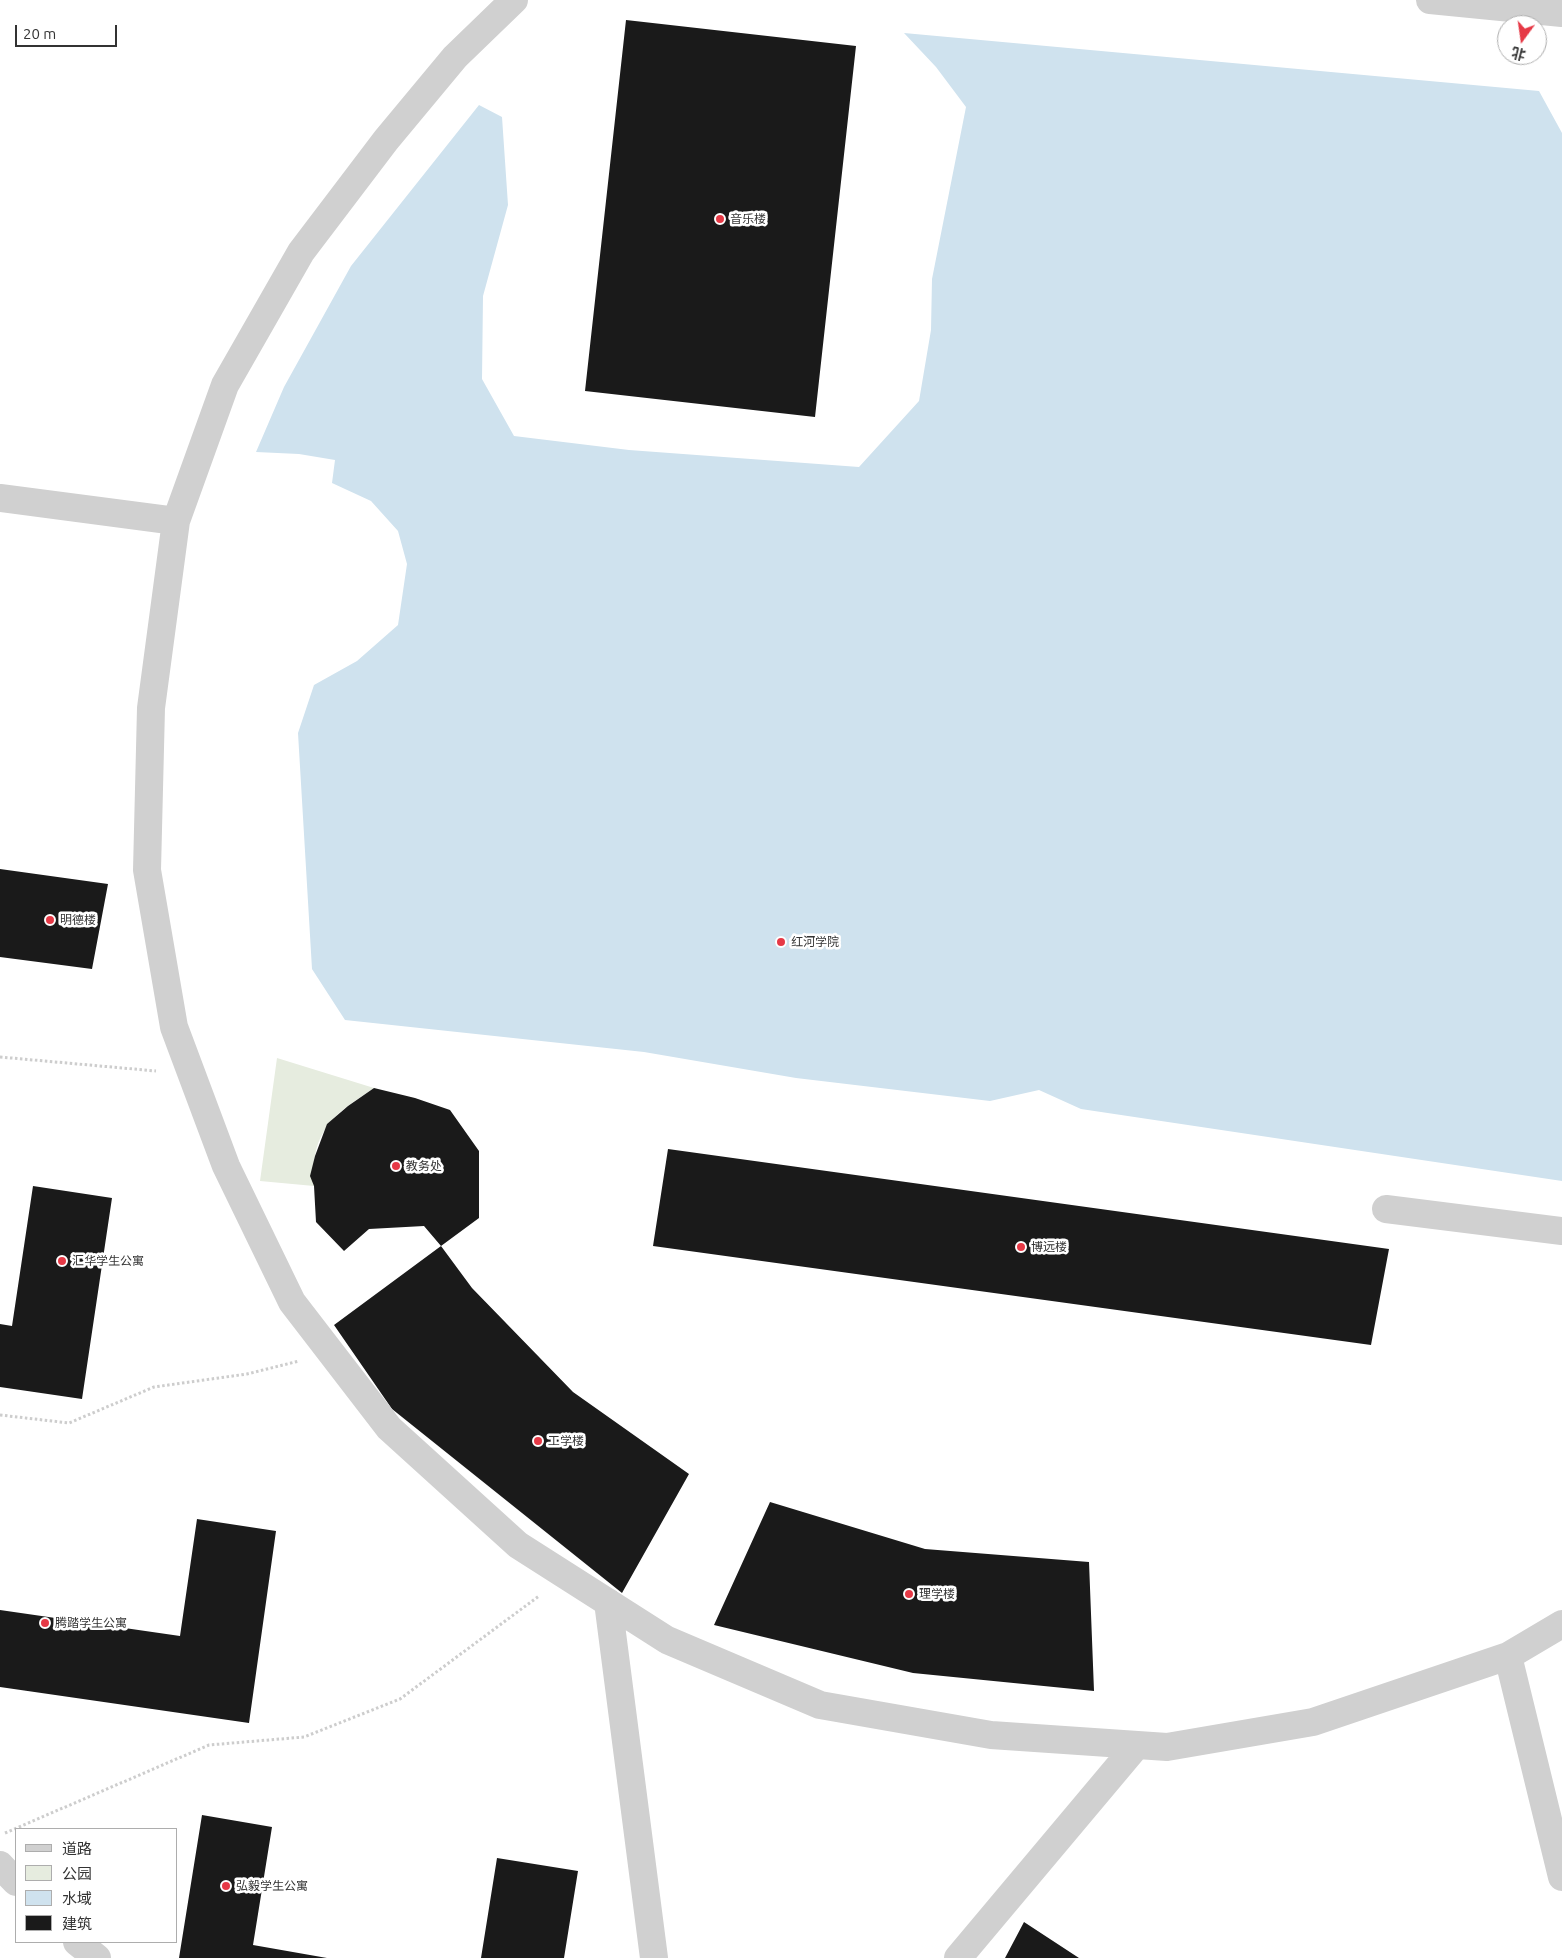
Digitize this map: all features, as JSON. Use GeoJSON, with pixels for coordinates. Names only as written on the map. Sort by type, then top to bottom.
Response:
{"type":"FeatureCollection","features":[{"type":"Feature","properties":{"kind":"street"},"geometry":{"type":"LineString","coordinates":[[514,0],[449,65],[386,140],[301,252],[225,385],[176,521],[150,708],[147,870],[174,1027],[226,1166],[292,1302],[389,1428],[518,1546],[667,1640],[820,1705],[991,1735],[1167,1748],[1313,1722],[1508,1656],[1562,1624]]}},
{"type":"Feature","properties":{"kind":"street"},"geometry":{"type":"LineString","coordinates":[[1430,0],[1562,13]]}},
{"type":"Feature","properties":{"kind":"street"},"geometry":{"type":"LineString","coordinates":[[0,498],[176,521]]}},
{"type":"Feature","properties":{"kind":"street"},"geometry":{"type":"LineString","coordinates":[[1386,1209],[1562,1231]]}},
{"type":"Feature","properties":{"kind":"street"},"geometry":{"type":"LineString","coordinates":[[608,1602],[654,1958]]}},
{"type":"Feature","properties":{"kind":"street"},"geometry":{"type":"LineString","coordinates":[[1508,1656],[1562,1877]]}},
{"type":"Feature","properties":{"kind":"street"},"geometry":{"type":"LineString","coordinates":[[958,1958],[1136,1746]]}},
{"type":"Feature","properties":{"kind":"street"},"geometry":{"type":"LineString","coordinates":[[0,1865],[15,1881]]}},
{"type":"Feature","properties":{"kind":"street"},"geometry":{"type":"LineString","coordinates":[[77,1943],[97,1958]]}},
{"type":"Feature","properties":{"kind":"path"},"geometry":{"type":"LineString","coordinates":[[0,1057],[192,1074]]}},
{"type":"Feature","properties":{"kind":"path"},"geometry":{"type":"LineString","coordinates":[[0,1415],[69,1423],[154,1387],[247,1374],[331,1353]]}},
{"type":"Feature","properties":{"kind":"path"},"geometry":{"type":"LineString","coordinates":[[18,1828],[209,1745],[304,1737],[400,1699],[565,1576]]}},
{"type":"Feature","properties":{"kind":"path"},"geometry":{"type":"LineString","coordinates":[[0,1836],[15,1829]]}},
{"type":"Feature","properties":{"kind":"green space"},"geometry":{"type":"Polygon","coordinates":[[[277,1058],[374,1088],[345,1108],[329,1123],[323,1132],[315,1155],[314,1186],[260,1181],[277,1058]]]}},
{"type":"Feature","properties":{"kind":"water"},"geometry":{"type":"Polygon","coordinates":[[[904,33],[1539,91],[1562,133],[1562,1181],[1081,1109],[1039,1090],[990,1101],[796,1078],[644,1052],[345,1020],[312,969],[298,733],[314,685],[357,661],[398,625],[407,564],[398,531],[371,501],[332,483],[335,460],[299,454],[256,452],[284,387],[351,266],[479,105],[502,117],[508,205],[483,296],[482,379],[514,436],[629,450],[859,467],[919,401],[931,330],[932,279],[966,107],[936,67],[904,33]]]}},
{"type":"Feature","properties":{"kind":"building","name":"音乐楼"},"geometry":{"type":"Polygon","coordinates":[[[626,20],[856,46],[815,417],[585,391],[626,20]]]}},
{"type":"Feature","properties":{"kind":"building","name":"明德楼"},"geometry":{"type":"Polygon","coordinates":[[[0,869],[108,884],[92,969],[0,957],[0,869]]]}},
{"type":"Feature","properties":{"kind":"building","name":"教务处"},"geometry":{"type":"Polygon","coordinates":[[[374,1088],[415,1098],[450,1110],[479,1151],[479,1218],[441,1246],[424,1226],[369,1229],[344,1251],[316,1222],[314,1186],[310,1176],[327,1124],[348,1106],[374,1088]]]}},
{"type":"Feature","properties":{"kind":"building","name":"博远楼"},"geometry":{"type":"Polygon","coordinates":[[[668,1149],[1389,1249],[1371,1345],[653,1246],[668,1149]]]}},
{"type":"Feature","properties":{"kind":"building","name":"汇华学生公寓"},"geometry":{"type":"Polygon","coordinates":[[[33,1186],[112,1198],[82,1399],[0,1387],[0,1324],[12,1326],[33,1186]]]}},
{"type":"Feature","properties":{"kind":"building","name":"工学楼"},"geometry":{"type":"Polygon","coordinates":[[[441,1246],[472,1288],[573,1392],[689,1474],[622,1593],[392,1409],[334,1325],[441,1246]]]}},
{"type":"Feature","properties":{"kind":"building","name":"理学楼"},"geometry":{"type":"Polygon","coordinates":[[[770,1502],[925,1549],[1089,1562],[1094,1691],[913,1673],[714,1625],[770,1502]]]}},
{"type":"Feature","properties":{"kind":"building","name":"腾踏学生公寓"},"geometry":{"type":"Polygon","coordinates":[[[197,1519],[276,1531],[249,1723],[0,1687],[0,1610],[180,1636],[197,1519]]]}},
{"type":"Feature","properties":{"kind":"building","name":"弘毅学生公寓"},"geometry":{"type":"Polygon","coordinates":[[[202,1815],[272,1827],[253,1945],[327,1958],[179,1958],[202,1815]]]}},
{"type":"Feature","properties":{"kind":"building"},"geometry":{"type":"Polygon","coordinates":[[[497,1858],[578,1871],[564,1958],[481,1958],[497,1858]]]}},
{"type":"Feature","properties":{"kind":"building"},"geometry":{"type":"Polygon","coordinates":[[[1024,1922],[1079,1958],[1005,1958],[1024,1922]]]}},
{"type":"Feature","properties":{"kind":"place","name":"音乐楼"},"geometry":{"type":"Point","coordinates":[720,219]}},
{"type":"Feature","properties":{"kind":"place","name":"明德楼"},"geometry":{"type":"Point","coordinates":[50,920]}},
{"type":"Feature","properties":{"kind":"place","name":"红河学院"},"geometry":{"type":"Point","coordinates":[781,942]}},
{"type":"Feature","properties":{"kind":"place","name":"教务处"},"geometry":{"type":"Point","coordinates":[396,1166]}},
{"type":"Feature","properties":{"kind":"place","name":"博远楼"},"geometry":{"type":"Point","coordinates":[1021,1247]}},
{"type":"Feature","properties":{"kind":"place","name":"汇华学生公寓"},"geometry":{"type":"Point","coordinates":[62,1261]}},
{"type":"Feature","properties":{"kind":"place","name":"工学楼"},"geometry":{"type":"Point","coordinates":[538,1441]}},
{"type":"Feature","properties":{"kind":"place","name":"理学楼"},"geometry":{"type":"Point","coordinates":[909,1594]}},
{"type":"Feature","properties":{"kind":"place","name":"腾踏学生公寓"},"geometry":{"type":"Point","coordinates":[45,1623]}},
{"type":"Feature","properties":{"kind":"place","name":"弘毅学生公寓"},"geometry":{"type":"Point","coordinates":[226,1886]}}]}
